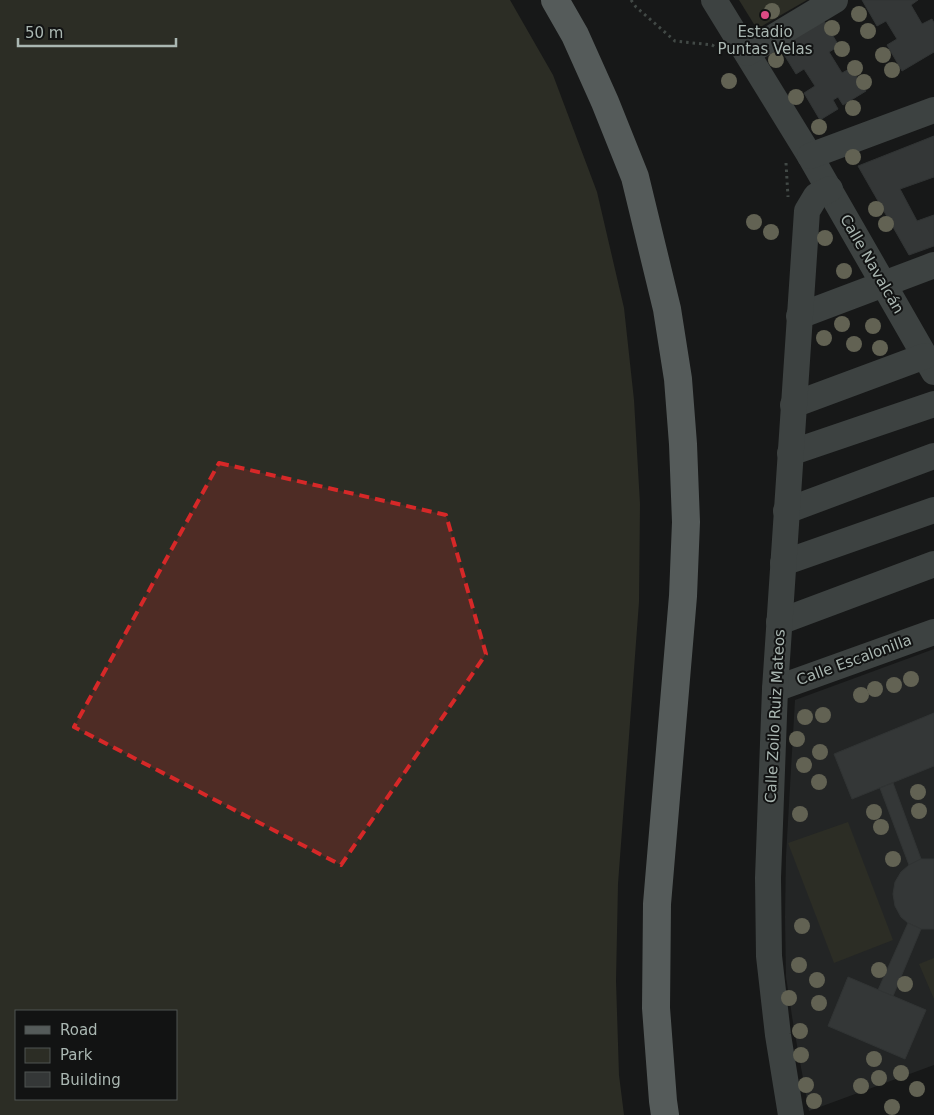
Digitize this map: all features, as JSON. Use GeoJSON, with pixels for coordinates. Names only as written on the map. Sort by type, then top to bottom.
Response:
{"type":"FeatureCollection","features":[{"type":"Feature","properties":{"kind":"main road"},"geometry":{"type":"LineString","coordinates":[[555,0],[575,35],[605,102],[635,177],[667,309],[678,379],[686,522],[683,596],[657,904],[656,1008],[665,1115]]}},
{"type":"Feature","properties":{"kind":"street"},"geometry":{"type":"LineString","coordinates":[[714,0],[810,156],[934,110]]}},
{"type":"Feature","properties":{"kind":"street"},"geometry":{"type":"LineString","coordinates":[[746,53],[835,0]]}},
{"type":"Feature","properties":{"kind":"street","name":"Calle Navalcán"},"geometry":{"type":"LineString","coordinates":[[810,156],[930,364]]}},
{"type":"Feature","properties":{"kind":"street","name":"Calle Zoilo Ruiz Mateos"},"geometry":{"type":"LineString","coordinates":[[791,1115],[778,1036],[769,956],[768,878],[775,689],[807,211],[816,196],[830,189]]}},
{"type":"Feature","properties":{"kind":"street"},"geometry":{"type":"LineString","coordinates":[[799,316],[934,266]]}},
{"type":"Feature","properties":{"kind":"street"},"geometry":{"type":"LineString","coordinates":[[793,405],[930,364]]}},
{"type":"Feature","properties":{"kind":"street"},"geometry":{"type":"LineString","coordinates":[[790,453],[934,404]]}},
{"type":"Feature","properties":{"kind":"street"},"geometry":{"type":"LineString","coordinates":[[786,511],[934,456]]}},
{"type":"Feature","properties":{"kind":"street"},"geometry":{"type":"LineString","coordinates":[[783,563],[934,510]]}},
{"type":"Feature","properties":{"kind":"street"},"geometry":{"type":"LineString","coordinates":[[779,622],[934,564]]}},
{"type":"Feature","properties":{"kind":"street","name":"Calle Escalonilla"},"geometry":{"type":"LineString","coordinates":[[775,689],[934,632]]}},
{"type":"Feature","properties":{"kind":"path"},"geometry":{"type":"LineString","coordinates":[[631,0],[636,7],[675,41],[712,45],[718,50]]}},
{"type":"Feature","properties":{"kind":"path"},"geometry":{"type":"LineString","coordinates":[[784,156],[787,164],[788,200]]}},
{"type":"Feature","properties":{"kind":"highlighted area"},"geometry":{"type":"Polygon","coordinates":[[[219,463],[446,515],[486,654],[341,865],[74,727],[219,463]]]}},
{"type":"Feature","properties":{"kind":"shaded area"},"geometry":{"type":"Polygon","coordinates":[[[934,649],[934,1065],[809,1111],[786,977],[786,856],[795,700],[934,649]]]}},
{"type":"Feature","properties":{"kind":"green space"},"geometry":{"type":"Polygon","coordinates":[[[0,0],[510,0],[553,75],[597,192],[624,308],[634,400],[640,504],[639,602],[618,884],[616,981],[619,1075],[624,1115],[0,1115],[0,0]]]}},
{"type":"Feature","properties":{"kind":"green space","name":"Estadio Puntas Velas"},"geometry":{"type":"Polygon","coordinates":[[[739,0],[807,0],[757,29],[739,0]]]}},
{"type":"Feature","properties":{"kind":"green space"},"geometry":{"type":"Polygon","coordinates":[[[848,822],[893,940],[834,963],[788,843],[848,822]]]}},
{"type":"Feature","properties":{"kind":"green space"},"geometry":{"type":"Polygon","coordinates":[[[934,958],[934,999],[919,964],[934,958]]]}},
{"type":"Feature","properties":{"kind":"building"},"geometry":{"type":"Polygon","coordinates":[[[862,0],[918,0],[911,5],[922,24],[932,19],[934,23],[934,52],[902,71],[887,45],[897,39],[886,21],[877,26],[862,0]]]}},
{"type":"Feature","properties":{"kind":"building"},"geometry":{"type":"Polygon","coordinates":[[[824,21],[839,46],[829,52],[842,73],[851,68],[866,91],[843,105],[838,97],[833,100],[838,109],[820,120],[804,93],[815,86],[804,69],[796,74],[780,48],[824,21]]]}},
{"type":"Feature","properties":{"kind":"building"},"geometry":{"type":"Polygon","coordinates":[[[934,136],[934,177],[900,189],[917,221],[934,215],[934,246],[909,255],[858,166],[934,136]]]}},
{"type":"Feature","properties":{"kind":"building"},"geometry":{"type":"Polygon","coordinates":[[[934,713],[934,766],[852,799],[834,754],[934,713]]]}},
{"type":"Feature","properties":{"kind":"building"},"geometry":{"type":"Polygon","coordinates":[[[893,783],[921,859],[909,865],[880,788],[893,783]]]}},
{"type":"Feature","properties":{"kind":"building"},"geometry":{"type":"Polygon","coordinates":[[[921,859],[934,859],[934,929],[921,929],[908,923],[901,917],[895,906],[893,894],[895,882],[901,872],[909,865],[921,859]]]}},
{"type":"Feature","properties":{"kind":"building"},"geometry":{"type":"Polygon","coordinates":[[[908,923],[921,929],[893,996],[878,990],[908,923]]]}},
{"type":"Feature","properties":{"kind":"building"},"geometry":{"type":"Polygon","coordinates":[[[848,977],[926,1010],[905,1059],[828,1026],[848,977]]]}},
{"type":"Feature","properties":{"kind":"place","name":"Estadio Puntas Velas"},"geometry":{"type":"Point","coordinates":[765,15]}}]}
